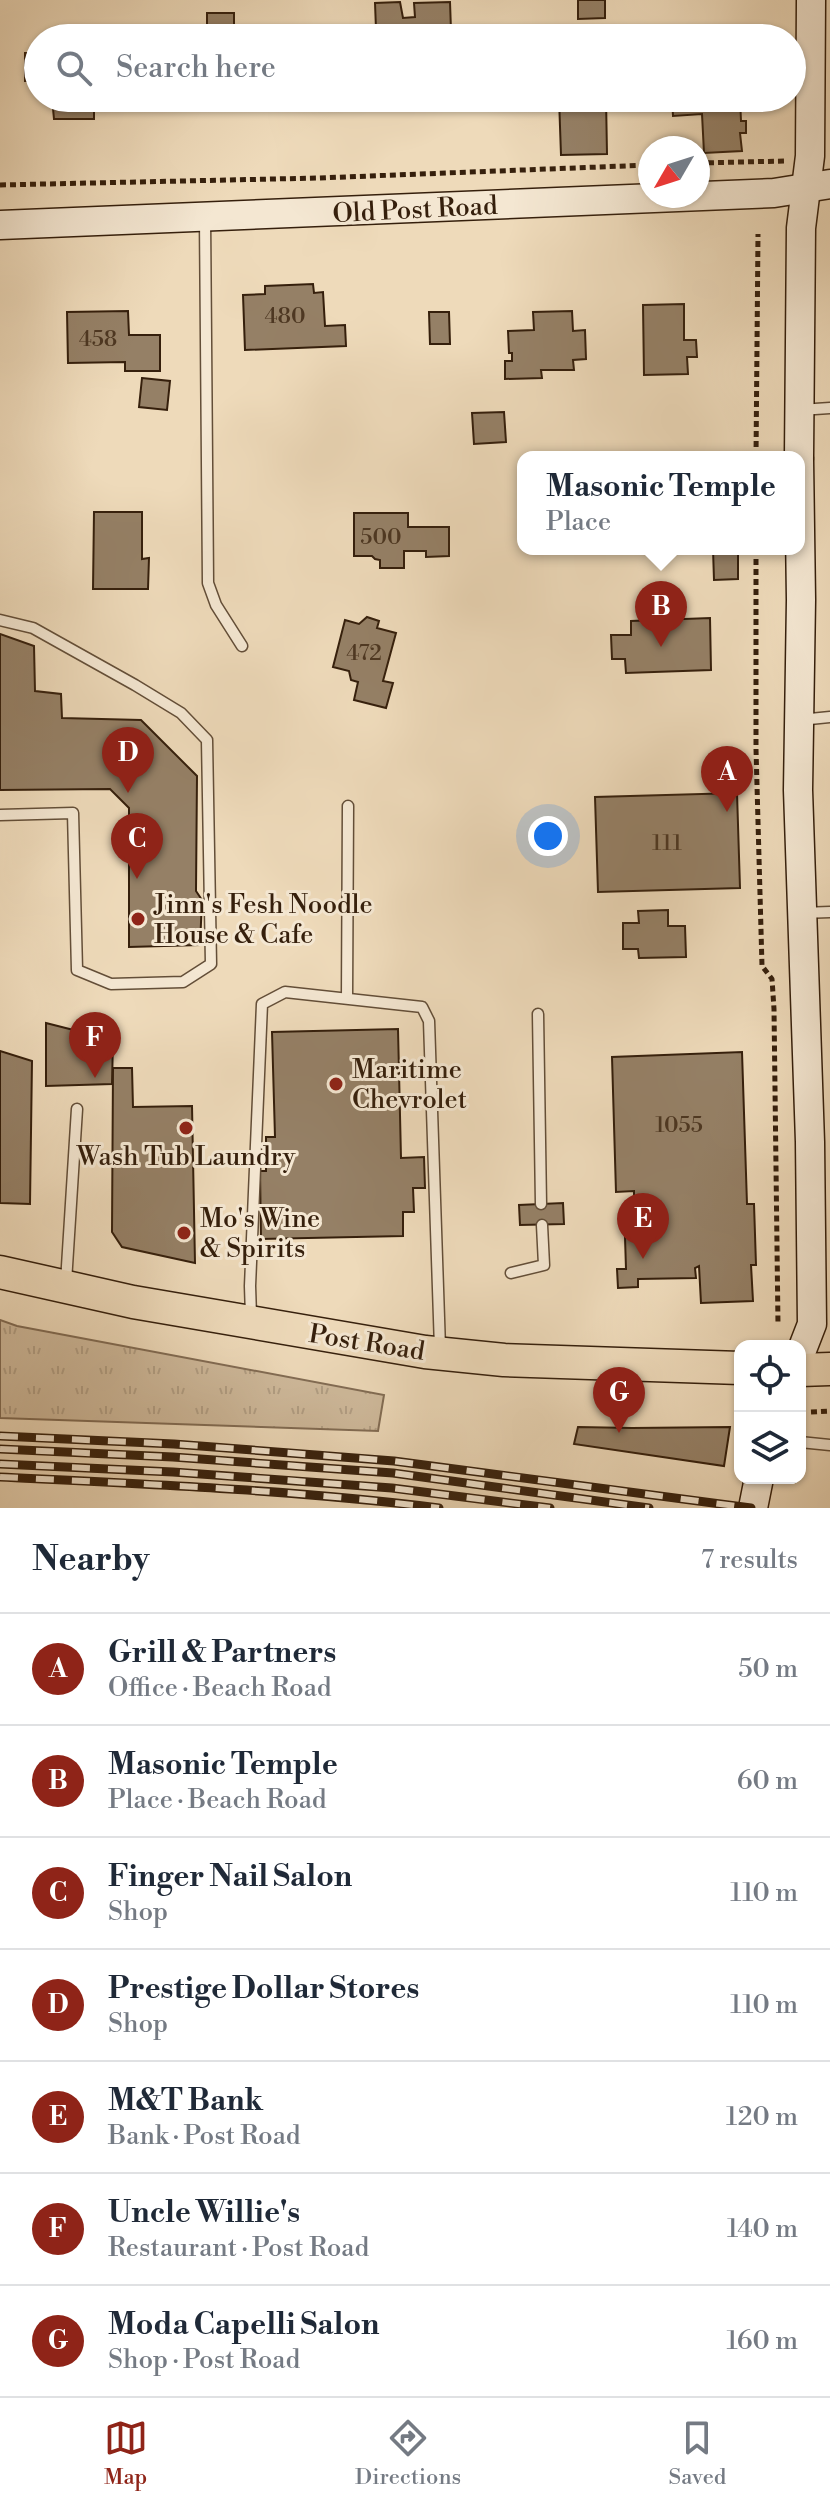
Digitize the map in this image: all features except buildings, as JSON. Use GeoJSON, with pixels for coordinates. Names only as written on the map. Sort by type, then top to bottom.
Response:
{"type":"FeatureCollection","features":[{"type":"Feature","properties":{"kind":"main road","name":"Post Road"},"geometry":{"type":"LineString","coordinates":[[0,1272],[66,1288],[251,1323],[440,1354],[504,1360],[734,1368]]}},
{"type":"Feature","properties":{"kind":"main road"},"geometry":{"type":"LineString","coordinates":[[806,1370],[830,1369]]}},
{"type":"Feature","properties":{"kind":"street"},"geometry":{"type":"LineString","coordinates":[[799,451],[801,228],[818,186],[810,156],[812,0]]}},
{"type":"Feature","properties":{"kind":"street","name":"Old Post Road"},"geometry":{"type":"LineString","coordinates":[[0,225],[758,194],[818,186]]}},
{"type":"Feature","properties":{"kind":"street"},"geometry":{"type":"LineString","coordinates":[[800,555],[800,913],[810,1142],[812,1324],[806,1340]]}},
{"type":"Feature","properties":{"kind":"street"},"geometry":{"type":"LineString","coordinates":[[753,1508],[758,1484]]}},
{"type":"Feature","properties":{"kind":"lane"},"geometry":{"type":"LineString","coordinates":[[205,218],[208,583],[216,605],[242,646]]}},
{"type":"Feature","properties":{"kind":"lane"},"geometry":{"type":"LineString","coordinates":[[798,410],[830,408]]}},
{"type":"Feature","properties":{"kind":"lane"},"geometry":{"type":"LineString","coordinates":[[0,620],[33,628],[135,685],[181,713],[207,740],[211,964],[183,982],[111,984],[77,970],[73,813],[0,815]]}},
{"type":"Feature","properties":{"kind":"lane"},"geometry":{"type":"LineString","coordinates":[[798,720],[830,717]]}},
{"type":"Feature","properties":{"kind":"lane"},"geometry":{"type":"LineString","coordinates":[[347,998],[348,806]]}},
{"type":"Feature","properties":{"kind":"lane"},"geometry":{"type":"LineString","coordinates":[[800,913],[830,912]]}},
{"type":"Feature","properties":{"kind":"lane"},"geometry":{"type":"LineString","coordinates":[[251,1323],[262,1004],[285,992],[422,1007],[429,1021],[440,1354]]}},
{"type":"Feature","properties":{"kind":"lane"},"geometry":{"type":"LineString","coordinates":[[538,1014],[541,1204]]}},
{"type":"Feature","properties":{"kind":"lane"},"geometry":{"type":"LineString","coordinates":[[66,1288],[77,1109]]}},
{"type":"Feature","properties":{"kind":"lane"},"geometry":{"type":"LineString","coordinates":[[511,1273],[544,1265],[542,1225]]}},
{"type":"Feature","properties":{"kind":"lane"},"geometry":{"type":"LineString","coordinates":[[806,1443],[830,1445]]}},
{"type":"Feature","properties":{"kind":"path"},"geometry":{"type":"LineString","coordinates":[[710,163],[785,161]]}},
{"type":"Feature","properties":{"kind":"path"},"geometry":{"type":"LineString","coordinates":[[0,185],[319,178],[638,165]]}},
{"type":"Feature","properties":{"kind":"path"},"geometry":{"type":"LineString","coordinates":[[756,451],[758,234]]}},
{"type":"Feature","properties":{"kind":"path"},"geometry":{"type":"LineString","coordinates":[[756,555],[756,749],[762,966],[772,979],[774,1009],[778,1325]]}},
{"type":"Feature","properties":{"kind":"path"},"geometry":{"type":"LineString","coordinates":[[811,1412],[830,1411]]}},
{"type":"Feature","properties":{"kind":"green space"},"geometry":{"type":"Polygon","coordinates":[[[0,1320],[17,1326],[384,1395],[378,1431],[0,1418],[0,1320]]]}},
{"type":"Feature","properties":{"kind":"railway"},"geometry":{"type":"LineString","coordinates":[[0,1436],[174,1444],[394,1461],[751,1508]]}},
{"type":"Feature","properties":{"kind":"railway"},"geometry":{"type":"LineString","coordinates":[[0,1449],[173,1457],[393,1473],[649,1508]]}},
{"type":"Feature","properties":{"kind":"railway"},"geometry":{"type":"LineString","coordinates":[[0,1464],[173,1472],[392,1488],[550,1508]]}},
{"type":"Feature","properties":{"kind":"railway"},"geometry":{"type":"LineString","coordinates":[[0,1477],[275,1492],[439,1508]]}},
{"type":"Feature","properties":{"kind":"place","name":"Masonic Temple"},"geometry":{"type":"Point","coordinates":[661,647]}},
{"type":"Feature","properties":{"kind":"place","name":"Prestige Dollar Stores"},"geometry":{"type":"Point","coordinates":[128,793]}},
{"type":"Feature","properties":{"kind":"place","name":"Grill & Partners"},"geometry":{"type":"Point","coordinates":[727,812]}},
{"type":"Feature","properties":{"kind":"place","name":"Finger Nail Salon"},"geometry":{"type":"Point","coordinates":[137,879]}},
{"type":"Feature","properties":{"kind":"place","name":"Jinn's Fesh Noodle House & Cafe"},"geometry":{"type":"Point","coordinates":[138,919]}},
{"type":"Feature","properties":{"kind":"place","name":"Uncle Willie's"},"geometry":{"type":"Point","coordinates":[95,1078]}},
{"type":"Feature","properties":{"kind":"place","name":"Maritime Chevrolet"},"geometry":{"type":"Point","coordinates":[336,1084]}},
{"type":"Feature","properties":{"kind":"place","name":"Wash Tub Laundry"},"geometry":{"type":"Point","coordinates":[186,1128]}},
{"type":"Feature","properties":{"kind":"place","name":"Mo's Wine & Spirits"},"geometry":{"type":"Point","coordinates":[184,1233]}},
{"type":"Feature","properties":{"kind":"place","name":"M&T Bank"},"geometry":{"type":"Point","coordinates":[643,1259]}},
{"type":"Feature","properties":{"kind":"place","name":"Moda Capelli Salon"},"geometry":{"type":"Point","coordinates":[619,1433]}}]}
